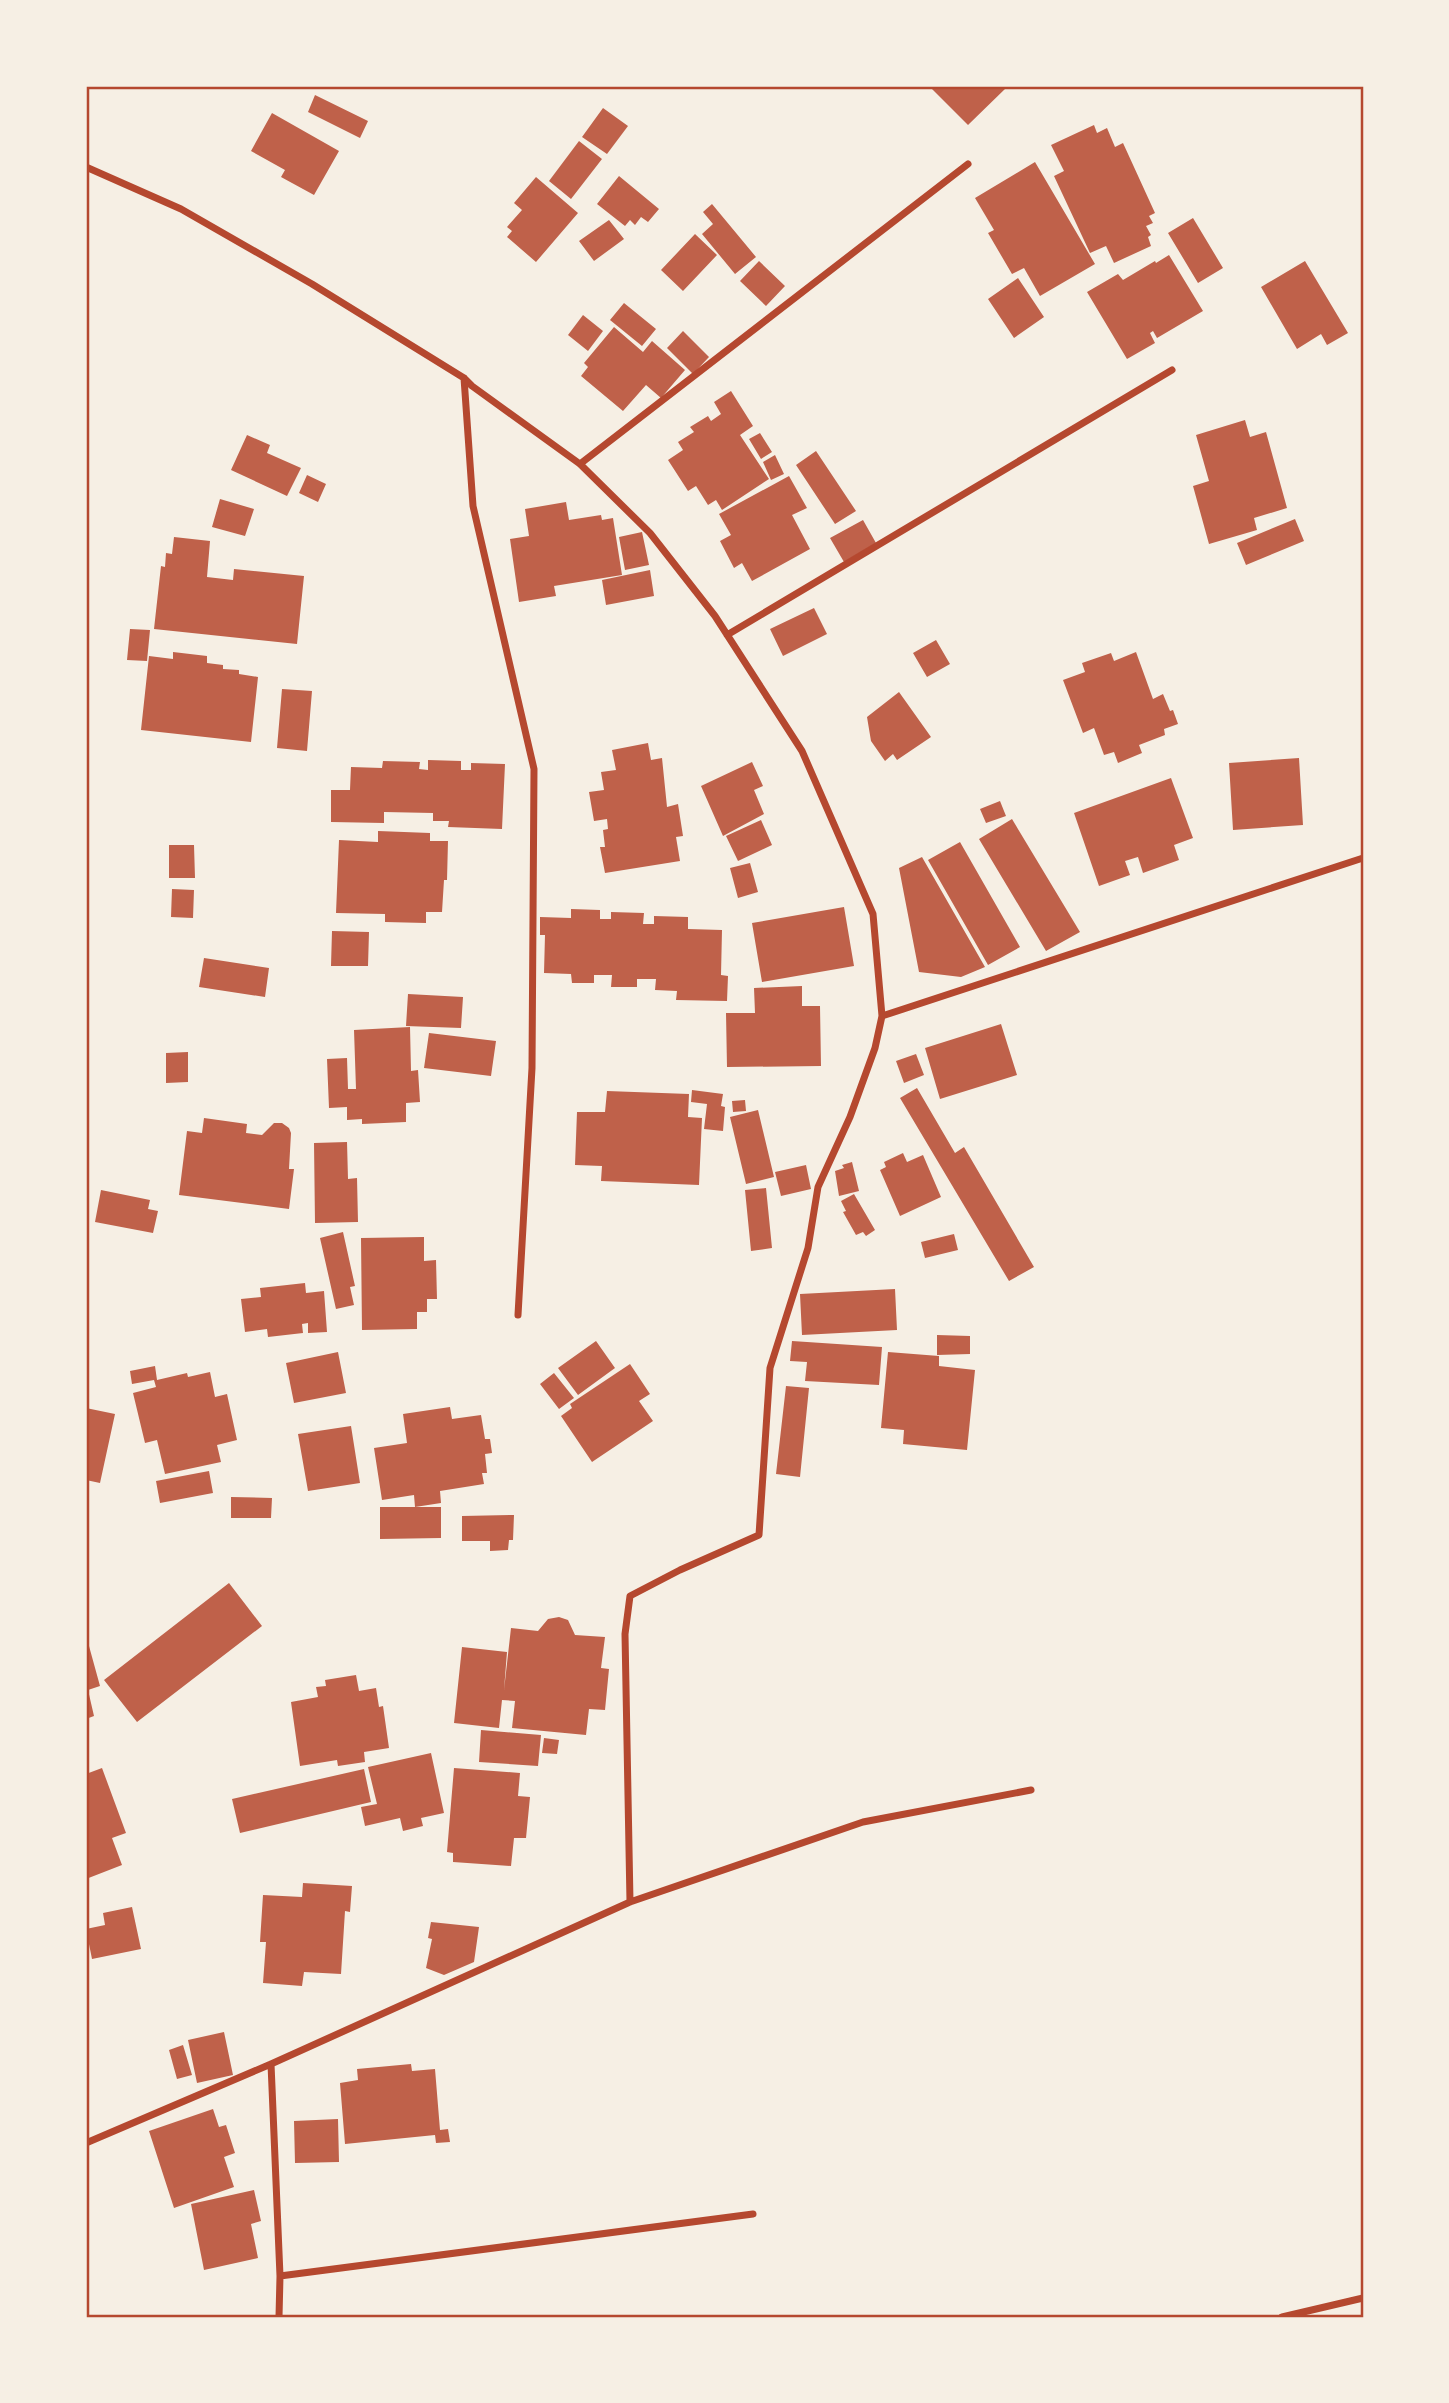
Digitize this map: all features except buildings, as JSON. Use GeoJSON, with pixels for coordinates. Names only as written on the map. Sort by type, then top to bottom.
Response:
{"type":"FeatureCollection","features":[{"type":"Feature","properties":{"kind":"street"},"geometry":{"type":"LineString","coordinates":[[580,464],[968,164]]}},
{"type":"Feature","properties":{"kind":"street"},"geometry":{"type":"LineString","coordinates":[[86,167],[181,209],[312,284],[464,378],[580,464],[650,533],[715,616],[802,751],[873,914],[882,1016],[875,1048],[850,1117],[818,1187],[808,1248],[770,1368],[759,1535],[680,1570],[630,1596],[625,1634],[630,1902]]}},
{"type":"Feature","properties":{"kind":"street"},"geometry":{"type":"LineString","coordinates":[[727,635],[1172,370]]}},
{"type":"Feature","properties":{"kind":"street"},"geometry":{"type":"LineString","coordinates":[[464,378],[473,506],[534,769],[532,1068],[518,1315]]}},
{"type":"Feature","properties":{"kind":"street"},"geometry":{"type":"LineString","coordinates":[[882,1016],[1363,858]]}},
{"type":"Feature","properties":{"kind":"street"},"geometry":{"type":"LineString","coordinates":[[86,2143],[271,2064],[630,1902],[863,1822],[1031,1790]]}},
{"type":"Feature","properties":{"kind":"street"},"geometry":{"type":"LineString","coordinates":[[271,2064],[281,2276],[279,2317]]}},
{"type":"Feature","properties":{"kind":"street"},"geometry":{"type":"LineString","coordinates":[[281,2276],[753,2214]]}},
{"type":"Feature","properties":{"kind":"street"},"geometry":{"type":"LineString","coordinates":[[1282,2317],[1363,2298]]}}]}
